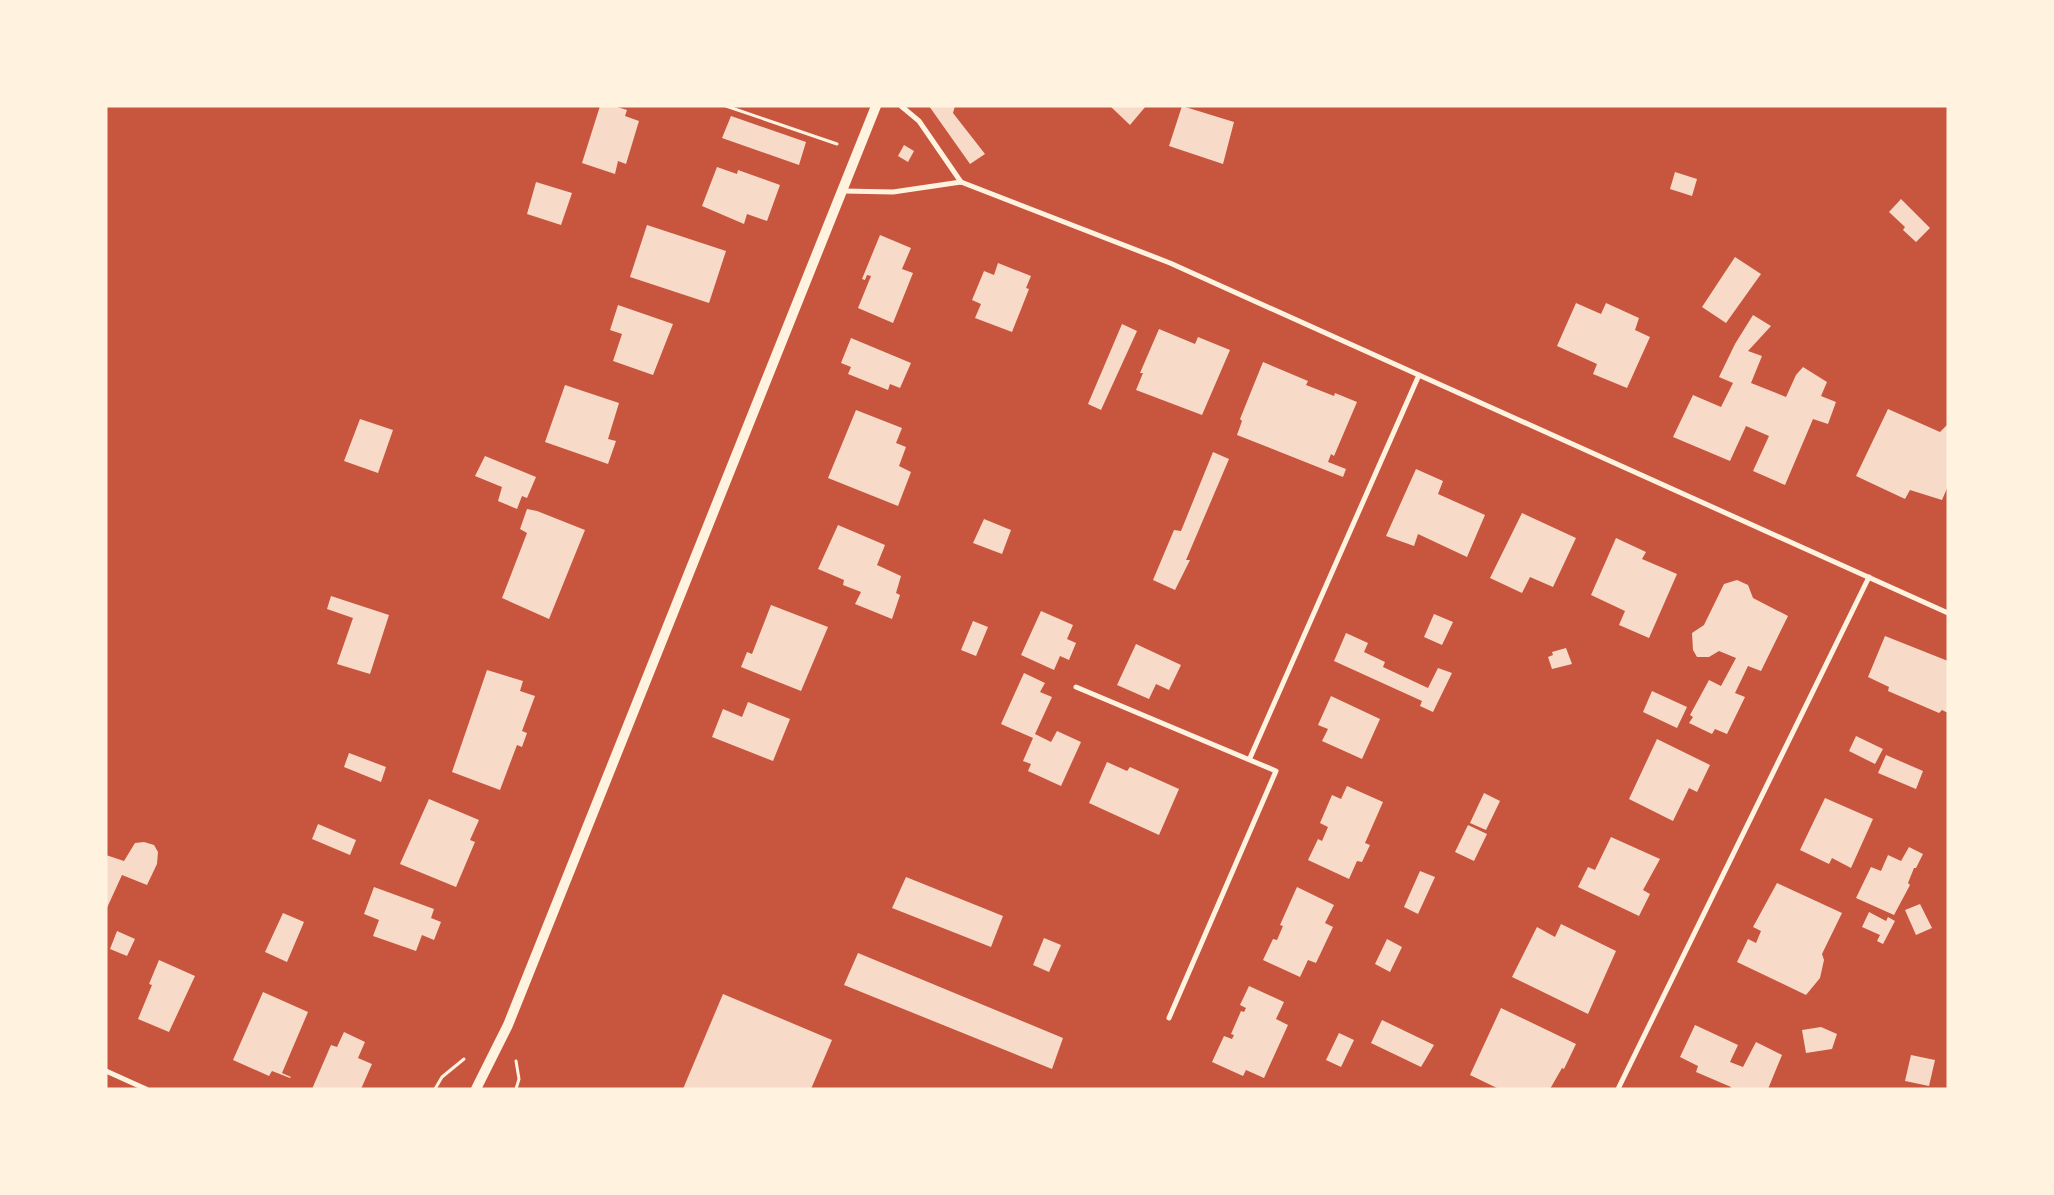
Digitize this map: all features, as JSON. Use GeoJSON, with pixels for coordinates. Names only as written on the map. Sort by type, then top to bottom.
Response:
{"type":"FeatureCollection","features":[{"type":"Feature","properties":{"kind":"main road"},"geometry":{"type":"LineString","coordinates":[[476,1089],[508,1025],[844,191],[876,106]]}},
{"type":"Feature","properties":{"kind":"street"},"geometry":{"type":"LineString","coordinates":[[901,106],[919,121],[961,182]]}},
{"type":"Feature","properties":{"kind":"street"},"geometry":{"type":"LineString","coordinates":[[844,191],[893,192],[961,182],[1170,263],[1948,613]]}},
{"type":"Feature","properties":{"kind":"street"},"geometry":{"type":"LineString","coordinates":[[1250,758],[1419,375]]}},
{"type":"Feature","properties":{"kind":"street"},"geometry":{"type":"LineString","coordinates":[[1618,1089],[1869,577]]}},
{"type":"Feature","properties":{"kind":"street"},"geometry":{"type":"LineString","coordinates":[[1076,687],[1250,758],[1276,771],[1169,1018]]}},
{"type":"Feature","properties":{"kind":"street"},"geometry":{"type":"LineString","coordinates":[[106,1071],[146,1089]]}},
{"type":"Feature","properties":{"kind":"path"},"geometry":{"type":"LineString","coordinates":[[726,106],[859,152]]}},
{"type":"Feature","properties":{"kind":"building"},"geometry":{"type":"Polygon","coordinates":[[[600,106],[614,106],[627,110],[625,116],[639,121],[626,164],[618,161],[615,174],[582,163],[600,106]]]}},
{"type":"Feature","properties":{"kind":"building"},"geometry":{"type":"Polygon","coordinates":[[[929,106],[955,106],[953,113],[985,154],[970,164],[929,106]]]}},
{"type":"Feature","properties":{"kind":"building"},"geometry":{"type":"Polygon","coordinates":[[[1110,106],[1146,106],[1130,125],[1110,106]]]}},
{"type":"Feature","properties":{"kind":"building"},"geometry":{"type":"Polygon","coordinates":[[[1182,106],[1234,122],[1223,164],[1169,146],[1182,106]]]}},
{"type":"Feature","properties":{"kind":"building"},"geometry":{"type":"Polygon","coordinates":[[[731,116],[806,142],[799,165],[722,138],[731,116]]]}},
{"type":"Feature","properties":{"kind":"building"},"geometry":{"type":"Polygon","coordinates":[[[904,145],[914,151],[908,162],[898,156],[904,145]]]}},
{"type":"Feature","properties":{"kind":"building"},"geometry":{"type":"Polygon","coordinates":[[[717,167],[737,174],[738,170],[780,185],[767,221],[747,214],[744,224],[702,206],[717,167]]]}},
{"type":"Feature","properties":{"kind":"building"},"geometry":{"type":"Polygon","coordinates":[[[1675,172],[1697,179],[1692,196],[1670,189],[1675,172]]]}},
{"type":"Feature","properties":{"kind":"building"},"geometry":{"type":"Polygon","coordinates":[[[536,182],[572,193],[561,225],[527,214],[536,182]]]}},
{"type":"Feature","properties":{"kind":"building"},"geometry":{"type":"Polygon","coordinates":[[[1901,199],[1930,228],[1916,242],[1903,230],[1905,227],[1889,212],[1901,199]]]}},
{"type":"Feature","properties":{"kind":"building"},"geometry":{"type":"Polygon","coordinates":[[[647,225],[726,251],[709,303],[630,277],[647,225]]]}},
{"type":"Feature","properties":{"kind":"building"},"geometry":{"type":"Polygon","coordinates":[[[880,235],[911,248],[902,269],[913,273],[893,323],[858,308],[871,276],[867,275],[865,280],[862,279],[880,235]]]}},
{"type":"Feature","properties":{"kind":"building"},"geometry":{"type":"Polygon","coordinates":[[[1735,257],[1761,274],[1726,323],[1702,307],[1735,257]]]}},
{"type":"Feature","properties":{"kind":"building"},"geometry":{"type":"Polygon","coordinates":[[[998,263],[1031,276],[1026,288],[1029,289],[1012,332],[975,318],[981,304],[972,300],[984,271],[994,275],[998,263]]]}},
{"type":"Feature","properties":{"kind":"building"},"geometry":{"type":"Polygon","coordinates":[[[1576,303],[1601,314],[1606,303],[1639,318],[1635,330],[1650,337],[1627,388],[1593,374],[1597,364],[1557,346],[1576,303]]]}},
{"type":"Feature","properties":{"kind":"building"},"geometry":{"type":"Polygon","coordinates":[[[618,305],[673,324],[653,375],[613,361],[622,334],[610,330],[618,305]]]}},
{"type":"Feature","properties":{"kind":"building"},"geometry":{"type":"Polygon","coordinates":[[[1753,315],[1771,326],[1748,351],[1762,356],[1751,383],[1786,397],[1796,375],[1803,367],[1827,382],[1821,396],[1836,402],[1828,424],[1813,419],[1785,485],[1753,471],[1769,436],[1746,426],[1730,461],[1673,437],[1693,395],[1721,407],[1733,383],[1719,377],[1735,344],[1753,315]]]}},
{"type":"Feature","properties":{"kind":"building"},"geometry":{"type":"Polygon","coordinates":[[[1122,324],[1137,331],[1101,410],[1088,404],[1122,324]]]}},
{"type":"Feature","properties":{"kind":"building"},"geometry":{"type":"Polygon","coordinates":[[[1159,329],[1195,344],[1198,337],[1230,350],[1202,415],[1136,390],[1143,373],[1140,373],[1159,329]]]}},
{"type":"Feature","properties":{"kind":"building"},"geometry":{"type":"Polygon","coordinates":[[[851,338],[911,363],[900,388],[890,384],[888,390],[848,374],[851,367],[841,363],[851,338]]]}},
{"type":"Feature","properties":{"kind":"building"},"geometry":{"type":"Polygon","coordinates":[[[1263,362],[1308,381],[1306,385],[1334,396],[1335,393],[1357,402],[1334,456],[1331,454],[1328,462],[1346,469],[1343,477],[1237,435],[1242,421],[1240,419],[1263,362]]]}},
{"type":"Feature","properties":{"kind":"building"},"geometry":{"type":"Polygon","coordinates":[[[565,385],[619,403],[608,439],[616,441],[608,464],[545,442],[565,385]]]}},
{"type":"Feature","properties":{"kind":"building"},"geometry":{"type":"Polygon","coordinates":[[[1888,409],[1940,432],[1948,424],[1948,486],[1942,500],[1910,490],[1905,499],[1856,476],[1888,409]]]}},
{"type":"Feature","properties":{"kind":"building"},"geometry":{"type":"Polygon","coordinates":[[[856,410],[902,428],[896,443],[906,447],[899,466],[911,472],[898,506],[828,478],[856,410]]]}},
{"type":"Feature","properties":{"kind":"building"},"geometry":{"type":"Polygon","coordinates":[[[360,419],[393,430],[378,473],[344,461],[360,419]]]}},
{"type":"Feature","properties":{"kind":"building"},"geometry":{"type":"Polygon","coordinates":[[[1213,452],[1229,459],[1186,560],[1190,560],[1175,590],[1153,580],[1174,530],[1181,531],[1213,452]]]}},
{"type":"Feature","properties":{"kind":"building"},"geometry":{"type":"Polygon","coordinates":[[[485,456],[536,477],[527,498],[522,496],[517,509],[498,501],[502,487],[475,476],[485,456]]]}},
{"type":"Feature","properties":{"kind":"building"},"geometry":{"type":"Polygon","coordinates":[[[1416,469],[1443,481],[1438,494],[1485,515],[1467,557],[1418,534],[1414,546],[1386,536],[1416,469]]]}},
{"type":"Feature","properties":{"kind":"building"},"geometry":{"type":"Polygon","coordinates":[[[527,509],[537,511],[585,530],[549,619],[502,598],[527,533],[520,529],[527,509]]]}},
{"type":"Feature","properties":{"kind":"building"},"geometry":{"type":"Polygon","coordinates":[[[1522,513],[1576,538],[1553,587],[1530,577],[1522,593],[1490,578],[1522,513]]]}},
{"type":"Feature","properties":{"kind":"building"},"geometry":{"type":"Polygon","coordinates":[[[984,519],[1011,530],[1002,554],[973,543],[984,519]]]}},
{"type":"Feature","properties":{"kind":"building"},"geometry":{"type":"Polygon","coordinates":[[[838,525],[885,545],[877,565],[901,576],[896,593],[900,595],[892,619],[855,604],[861,592],[843,585],[844,580],[818,569],[838,525]]]}},
{"type":"Feature","properties":{"kind":"building"},"geometry":{"type":"Polygon","coordinates":[[[1616,538],[1646,552],[1642,559],[1677,574],[1649,638],[1619,625],[1625,611],[1591,595],[1616,538]]]}},
{"type":"Feature","properties":{"kind":"building"},"geometry":{"type":"Polygon","coordinates":[[[1737,580],[1748,585],[1753,598],[1788,616],[1761,671],[1748,666],[1735,693],[1745,697],[1727,734],[1715,729],[1712,734],[1689,723],[1693,717],[1690,715],[1709,680],[1721,686],[1736,658],[1719,651],[1709,657],[1697,657],[1693,650],[1692,633],[1704,625],[1724,584],[1737,580]]]}},
{"type":"Feature","properties":{"kind":"building"},"geometry":{"type":"Polygon","coordinates":[[[331,596],[389,615],[370,674],[337,664],[353,618],[327,609],[331,596]]]}},
{"type":"Feature","properties":{"kind":"building"},"geometry":{"type":"Polygon","coordinates":[[[771,605],[828,627],[801,691],[741,667],[747,652],[752,654],[771,605]]]}},
{"type":"Feature","properties":{"kind":"building"},"geometry":{"type":"Polygon","coordinates":[[[1041,611],[1073,625],[1067,639],[1076,643],[1069,660],[1060,656],[1054,670],[1021,655],[1041,611]]]}},
{"type":"Feature","properties":{"kind":"building"},"geometry":{"type":"Polygon","coordinates":[[[1434,614],[1453,622],[1442,645],[1424,637],[1434,614]]]}},
{"type":"Feature","properties":{"kind":"building"},"geometry":{"type":"Polygon","coordinates":[[[973,621],[988,627],[976,656],[961,650],[973,621]]]}},
{"type":"Feature","properties":{"kind":"building"},"geometry":{"type":"Polygon","coordinates":[[[1346,633],[1368,643],[1364,652],[1385,662],[1383,667],[1428,688],[1438,668],[1452,673],[1433,712],[1420,706],[1422,701],[1334,661],[1346,633]]]}},
{"type":"Feature","properties":{"kind":"building"},"geometry":{"type":"Polygon","coordinates":[[[1885,636],[1948,661],[1948,713],[1942,710],[1939,713],[1888,691],[1889,687],[1868,677],[1885,636]]]}},
{"type":"Feature","properties":{"kind":"building"},"geometry":{"type":"Polygon","coordinates":[[[1136,644],[1181,665],[1169,690],[1156,684],[1149,699],[1117,685],[1136,644]]]}},
{"type":"Feature","properties":{"kind":"building"},"geometry":{"type":"Polygon","coordinates":[[[1566,648],[1572,664],[1552,669],[1548,657],[1553,655],[1552,652],[1566,648]]]}},
{"type":"Feature","properties":{"kind":"building"},"geometry":{"type":"Polygon","coordinates":[[[487,670],[523,681],[520,691],[535,696],[522,731],[527,733],[522,747],[517,745],[500,790],[452,772],[487,670]]]}},
{"type":"Feature","properties":{"kind":"building"},"geometry":{"type":"Polygon","coordinates":[[[1024,673],[1045,683],[1040,692],[1052,697],[1035,734],[1051,742],[1057,731],[1081,742],[1061,786],[1028,771],[1031,764],[1023,761],[1033,738],[1001,724],[1024,673]]]}},
{"type":"Feature","properties":{"kind":"building"},"geometry":{"type":"Polygon","coordinates":[[[1652,691],[1687,707],[1677,728],[1643,712],[1652,691]]]}},
{"type":"Feature","properties":{"kind":"building"},"geometry":{"type":"Polygon","coordinates":[[[1331,696],[1380,719],[1362,759],[1322,741],[1328,729],[1318,725],[1331,696]]]}},
{"type":"Feature","properties":{"kind":"building"},"geometry":{"type":"Polygon","coordinates":[[[748,702],[790,719],[773,761],[712,737],[723,709],[742,717],[748,702]]]}},
{"type":"Feature","properties":{"kind":"building"},"geometry":{"type":"Polygon","coordinates":[[[1856,736],[1883,749],[1875,764],[1849,751],[1856,736]]]}},
{"type":"Feature","properties":{"kind":"building"},"geometry":{"type":"Polygon","coordinates":[[[1657,739],[1710,765],[1697,792],[1689,788],[1673,821],[1629,799],[1657,739]]]}},
{"type":"Feature","properties":{"kind":"building"},"geometry":{"type":"Polygon","coordinates":[[[349,753],[386,767],[381,782],[344,767],[349,753]]]}},
{"type":"Feature","properties":{"kind":"building"},"geometry":{"type":"Polygon","coordinates":[[[1886,755],[1923,771],[1916,789],[1878,773],[1886,755]]]}},
{"type":"Feature","properties":{"kind":"building"},"geometry":{"type":"Polygon","coordinates":[[[1107,762],[1127,771],[1130,767],[1179,789],[1159,835],[1089,803],[1107,762]]]}},
{"type":"Feature","properties":{"kind":"building"},"geometry":{"type":"Polygon","coordinates":[[[1347,786],[1383,802],[1365,843],[1370,845],[1362,862],[1357,861],[1349,879],[1308,860],[1318,839],[1322,841],[1328,827],[1320,823],[1332,795],[1341,799],[1347,786]]]}},
{"type":"Feature","properties":{"kind":"building"},"geometry":{"type":"Polygon","coordinates":[[[1484,793],[1500,801],[1486,830],[1470,823],[1484,793]]]}},
{"type":"Feature","properties":{"kind":"building"},"geometry":{"type":"Polygon","coordinates":[[[1825,798],[1873,819],[1851,868],[1832,858],[1829,864],[1800,850],[1825,798]]]}},
{"type":"Feature","properties":{"kind":"building"},"geometry":{"type":"Polygon","coordinates":[[[429,799],[479,820],[470,840],[475,842],[456,887],[400,864],[429,799]]]}},
{"type":"Feature","properties":{"kind":"building"},"geometry":{"type":"Polygon","coordinates":[[[318,824],[356,840],[350,855],[312,839],[318,824]]]}},
{"type":"Feature","properties":{"kind":"building"},"geometry":{"type":"Polygon","coordinates":[[[1468,825],[1487,834],[1474,861],[1455,852],[1468,825]]]}},
{"type":"Feature","properties":{"kind":"building"},"geometry":{"type":"Polygon","coordinates":[[[1611,837],[1660,859],[1643,890],[1650,894],[1639,916],[1578,887],[1588,867],[1595,870],[1611,837]]]}},
{"type":"Feature","properties":{"kind":"building"},"geometry":{"type":"Polygon","coordinates":[[[144,842],[154,845],[158,852],[157,864],[147,885],[122,875],[106,910],[106,855],[124,861],[135,843],[144,842]]]}},
{"type":"Feature","properties":{"kind":"building"},"geometry":{"type":"Polygon","coordinates":[[[1909,847],[1923,854],[1916,868],[1914,868],[1908,883],[1910,885],[1894,915],[1856,898],[1871,867],[1881,871],[1888,855],[1901,861],[1909,847]]]}},
{"type":"Feature","properties":{"kind":"building"},"geometry":{"type":"Polygon","coordinates":[[[1420,871],[1435,877],[1418,914],[1404,907],[1420,871]]]}},
{"type":"Feature","properties":{"kind":"building"},"geometry":{"type":"Polygon","coordinates":[[[906,877],[1003,916],[991,947],[892,908],[906,877]]]}},
{"type":"Feature","properties":{"kind":"building"},"geometry":{"type":"Polygon","coordinates":[[[1777,883],[1842,913],[1822,954],[1824,960],[1820,978],[1806,995],[1737,962],[1748,939],[1756,943],[1761,931],[1753,927],[1777,883]]]}},
{"type":"Feature","properties":{"kind":"building"},"geometry":{"type":"Polygon","coordinates":[[[374,887],[434,909],[431,918],[441,922],[434,940],[422,935],[416,951],[373,936],[379,920],[364,914],[374,887]]]}},
{"type":"Feature","properties":{"kind":"building"},"geometry":{"type":"Polygon","coordinates":[[[1297,887],[1334,905],[1325,923],[1333,927],[1316,963],[1308,960],[1300,977],[1263,960],[1273,939],[1277,940],[1283,926],[1280,925],[1297,887]]]}},
{"type":"Feature","properties":{"kind":"building"},"geometry":{"type":"Polygon","coordinates":[[[1920,904],[1932,928],[1916,935],[1905,910],[1920,904]]]}},
{"type":"Feature","properties":{"kind":"building"},"geometry":{"type":"Polygon","coordinates":[[[1869,912],[1886,921],[1888,917],[1895,921],[1883,944],[1877,941],[1880,935],[1862,927],[1869,912]]]}},
{"type":"Feature","properties":{"kind":"building"},"geometry":{"type":"Polygon","coordinates":[[[283,913],[304,922],[287,962],[265,952],[283,913]]]}},
{"type":"Feature","properties":{"kind":"building"},"geometry":{"type":"Polygon","coordinates":[[[1561,924],[1616,951],[1588,1014],[1512,977],[1537,927],[1555,937],[1561,924]]]}},
{"type":"Feature","properties":{"kind":"building"},"geometry":{"type":"Polygon","coordinates":[[[117,931],[135,939],[127,956],[110,949],[117,931]]]}},
{"type":"Feature","properties":{"kind":"building"},"geometry":{"type":"Polygon","coordinates":[[[1044,938],[1061,945],[1049,972],[1033,965],[1044,938]]]}},
{"type":"Feature","properties":{"kind":"building"},"geometry":{"type":"Polygon","coordinates":[[[1387,939],[1402,947],[1390,972],[1375,964],[1387,939]]]}},
{"type":"Feature","properties":{"kind":"building"},"geometry":{"type":"Polygon","coordinates":[[[858,953],[1063,1038],[1052,1069],[844,985],[858,953]]]}},
{"type":"Feature","properties":{"kind":"building"},"geometry":{"type":"Polygon","coordinates":[[[159,960],[195,976],[169,1032],[138,1019],[152,985],[149,984],[159,960]]]}},
{"type":"Feature","properties":{"kind":"building"},"geometry":{"type":"Polygon","coordinates":[[[1249,986],[1284,1002],[1276,1019],[1288,1025],[1264,1078],[1246,1070],[1243,1076],[1212,1062],[1224,1036],[1232,1039],[1234,1035],[1231,1034],[1241,1011],[1244,1012],[1246,1008],[1240,1005],[1249,986]]]}},
{"type":"Feature","properties":{"kind":"building"},"geometry":{"type":"Polygon","coordinates":[[[263,992],[308,1012],[282,1073],[290,1078],[272,1071],[269,1076],[233,1060],[263,992]]]}},
{"type":"Feature","properties":{"kind":"building"},"geometry":{"type":"Polygon","coordinates":[[[723,994],[832,1040],[811,1089],[683,1089],[723,994]]]}},
{"type":"Feature","properties":{"kind":"building"},"geometry":{"type":"Polygon","coordinates":[[[1501,1008],[1576,1044],[1564,1069],[1562,1068],[1550,1089],[1499,1089],[1470,1075],[1501,1008]]]}},
{"type":"Feature","properties":{"kind":"building"},"geometry":{"type":"Polygon","coordinates":[[[1382,1020],[1434,1045],[1421,1067],[1371,1043],[1382,1020]]]}},
{"type":"Feature","properties":{"kind":"building"},"geometry":{"type":"Polygon","coordinates":[[[1695,1025],[1738,1045],[1730,1062],[1743,1067],[1756,1042],[1782,1055],[1768,1089],[1730,1089],[1731,1087],[1696,1072],[1698,1066],[1680,1057],[1695,1025]]]}},
{"type":"Feature","properties":{"kind":"building"},"geometry":{"type":"Polygon","coordinates":[[[1821,1027],[1837,1034],[1832,1049],[1806,1053],[1802,1030],[1821,1027]]]}},
{"type":"Feature","properties":{"kind":"building"},"geometry":{"type":"Polygon","coordinates":[[[344,1032],[365,1042],[358,1058],[372,1064],[361,1089],[312,1089],[331,1045],[337,1047],[344,1032]]]}},
{"type":"Feature","properties":{"kind":"building"},"geometry":{"type":"Polygon","coordinates":[[[1339,1033],[1354,1040],[1341,1067],[1326,1060],[1339,1033]]]}},
{"type":"Feature","properties":{"kind":"building"},"geometry":{"type":"Polygon","coordinates":[[[1911,1055],[1935,1060],[1929,1086],[1905,1081],[1911,1055]]]}}]}
